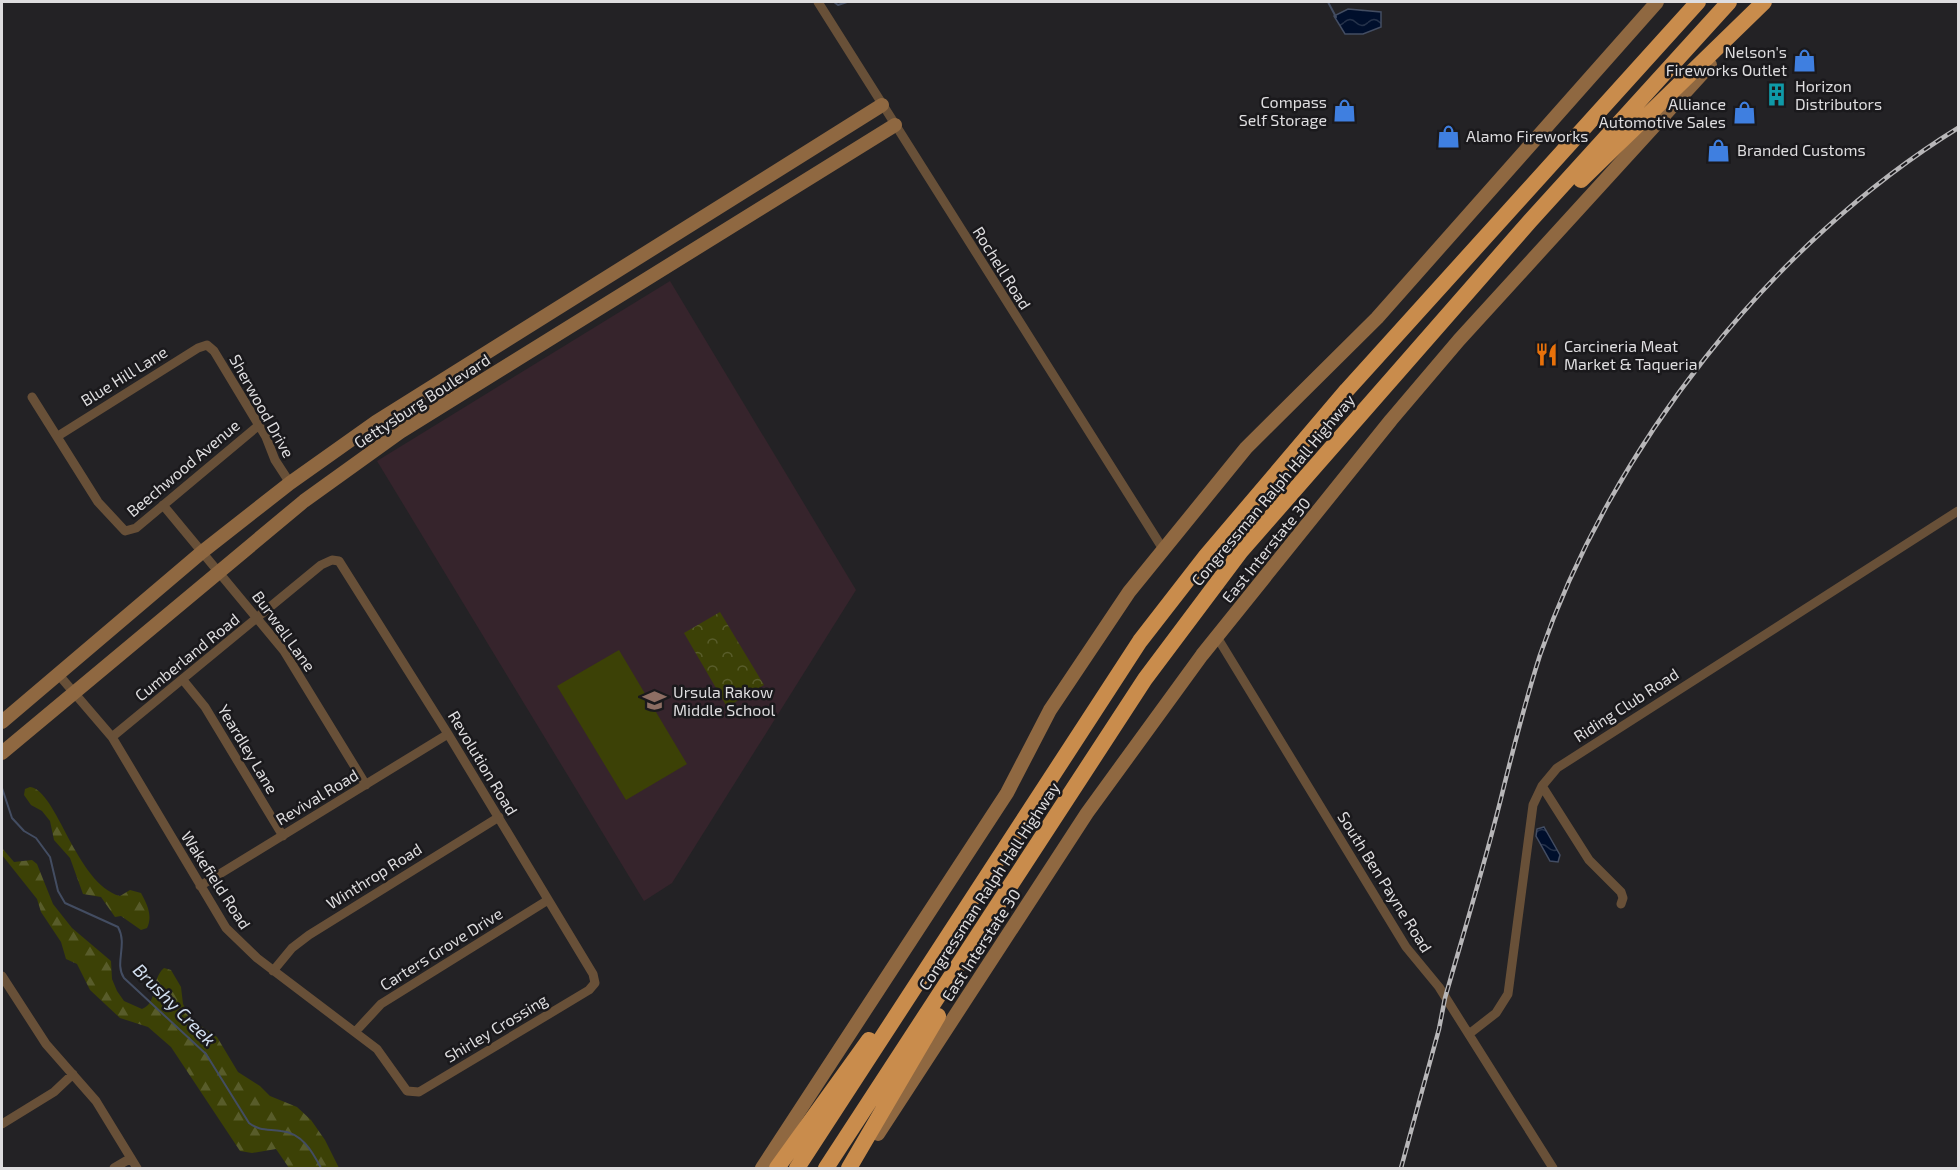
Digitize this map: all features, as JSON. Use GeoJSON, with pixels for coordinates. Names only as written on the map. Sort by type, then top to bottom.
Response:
{"type":"FeatureCollection","features":[{"type":"Feature","properties":{"kind":"highway"},"geometry":{"type":"LineString","coordinates":[[1587,126],[1684,2]]}},
{"type":"Feature","properties":{"kind":"highway","name":"Congressman Ralph Hall Highway"},"geometry":{"type":"LineString","coordinates":[[797,1168],[1140,641],[1206,555],[1347,390],[1698,2]]}},
{"type":"Feature","properties":{"kind":"highway","name":"Congressman Ralph Hall Highway"},"geometry":{"type":"LineString","coordinates":[[826,1168],[1145,679],[1241,551],[1530,222],[1729,2]]}},
{"type":"Feature","properties":{"kind":"highway"},"geometry":{"type":"LineString","coordinates":[[1530,222],[1553,207],[1765,2]]}},
{"type":"Feature","properties":{"kind":"highway"},"geometry":{"type":"LineString","coordinates":[[849,1168],[1094,756]]}},
{"type":"Feature","properties":{"kind":"highway"},"geometry":{"type":"LineString","coordinates":[[777,1168],[861,1050],[925,970]]}},
{"type":"Feature","properties":{"kind":"main road"},"geometry":{"type":"LineString","coordinates":[[762,1168],[1007,793],[1064,687],[1163,549],[1246,448],[1377,318],[1657,2]]}},
{"type":"Feature","properties":{"kind":"main road","name":"East Interstate 30"},"geometry":{"type":"LineString","coordinates":[[855,1168],[1087,813],[1125,758],[1217,637],[1391,420],[1459,340],[1765,2]]}},
{"type":"Feature","properties":{"kind":"main road","name":"Gettysburg Boulevard"},"geometry":{"type":"LineString","coordinates":[[2,722],[202,552],[290,483],[451,373],[882,105]]}},
{"type":"Feature","properties":{"kind":"main road","name":"Gettysburg Boulevard"},"geometry":{"type":"LineString","coordinates":[[2,753],[304,501],[400,432],[895,125]]}},
{"type":"Feature","properties":{"kind":"street","name":"Rochell Road"},"geometry":{"type":"LineString","coordinates":[[818,2],[1163,549]]}},
{"type":"Feature","properties":{"kind":"street","name":"Sherwood Drive"},"geometry":{"type":"LineString","coordinates":[[207,345],[214,351],[259,425],[275,460],[290,483]]}},
{"type":"Feature","properties":{"kind":"street","name":"Blue Hill Lane"},"geometry":{"type":"LineString","coordinates":[[58,435],[198,348],[207,345]]}},
{"type":"Feature","properties":{"kind":"street"},"geometry":{"type":"LineString","coordinates":[[32,397],[58,435]]}},
{"type":"Feature","properties":{"kind":"street","name":"Beechwood Avenue"},"geometry":{"type":"LineString","coordinates":[[58,435],[98,502],[125,531],[136,528],[259,425]]}},
{"type":"Feature","properties":{"kind":"street","name":"Burwell Lane"},"geometry":{"type":"LineString","coordinates":[[163,505],[284,651],[366,785]]}},
{"type":"Feature","properties":{"kind":"street","name":"Riding Club Road"},"geometry":{"type":"LineString","coordinates":[[1469,1034],[1496,1013],[1508,994],[1533,805],[1542,786],[1557,768],[1959,511]]}},
{"type":"Feature","properties":{"kind":"street","name":"Cumberland Road"},"geometry":{"type":"LineString","coordinates":[[112,737],[321,565],[332,560],[339,561]]}},
{"type":"Feature","properties":{"kind":"street","name":"Revolution Road"},"geometry":{"type":"LineString","coordinates":[[339,561],[499,817],[593,974],[595,983]]}},
{"type":"Feature","properties":{"kind":"street","name":"South Ben Payne Road"},"geometry":{"type":"LineString","coordinates":[[1217,637],[1406,947],[1439,987],[1553,1168]]}},
{"type":"Feature","properties":{"kind":"street","name":"Wakefield Road"},"geometry":{"type":"LineString","coordinates":[[58,674],[112,737],[226,928],[273,971],[356,1031],[377,1049],[403,1088],[411,1093]]}},
{"type":"Feature","properties":{"kind":"street","name":"Yeardley Lane"},"geometry":{"type":"LineString","coordinates":[[183,680],[205,707],[282,836]]}},
{"type":"Feature","properties":{"kind":"street","name":"Revival Road"},"geometry":{"type":"LineString","coordinates":[[200,886],[448,734]]}},
{"type":"Feature","properties":{"kind":"street"},"geometry":{"type":"LineString","coordinates":[[1542,786],[1589,860],[1621,892],[1623,898],[1621,904]]}},
{"type":"Feature","properties":{"kind":"street","name":"Winthrop Road"},"geometry":{"type":"LineString","coordinates":[[273,971],[292,948],[309,935],[499,817]]}},
{"type":"Feature","properties":{"kind":"street","name":"Carters Grove Drive"},"geometry":{"type":"LineString","coordinates":[[356,1031],[381,1004],[548,900]]}},
{"type":"Feature","properties":{"kind":"street"},"geometry":{"type":"LineString","coordinates":[[2,976],[46,1044],[96,1101],[137,1168]]}},
{"type":"Feature","properties":{"kind":"street","name":"Shirley Crossing"},"geometry":{"type":"LineString","coordinates":[[411,1093],[429,1086],[589,990],[595,983]]}},
{"type":"Feature","properties":{"kind":"street"},"geometry":{"type":"LineString","coordinates":[[2,1124],[54,1092],[73,1074]]}},
{"type":"Feature","properties":{"kind":"street"},"geometry":{"type":"LineString","coordinates":[[114,1168],[131,1158]]}},
{"type":"Feature","properties":{"kind":"shaded area","name":"Ursula Rakow Middle School"},"geometry":{"type":"Polygon","coordinates":[[[670,281],[856,590],[672,883],[644,901],[377,461],[670,281]]]}},
{"type":"Feature","properties":{"kind":"green space"},"geometry":{"type":"Polygon","coordinates":[[[720,612],[764,685],[727,707],[684,633],[720,612]]]}},
{"type":"Feature","properties":{"kind":"green space"},"geometry":{"type":"Polygon","coordinates":[[[619,650],[687,764],[626,800],[557,686],[619,650]]]}},
{"type":"Feature","properties":{"kind":"green space"},"geometry":{"type":"Polygon","coordinates":[[[30,787],[40,792],[49,804],[79,857],[105,888],[120,896],[130,890],[141,893],[149,915],[147,928],[141,930],[121,916],[115,917],[101,897],[83,894],[70,858],[54,840],[50,821],[42,811],[31,805],[24,795],[25,789],[30,787]]]}},
{"type":"Feature","properties":{"kind":"green space"},"geometry":{"type":"Polygon","coordinates":[[[2,848],[14,862],[32,860],[37,864],[53,904],[72,928],[111,961],[112,979],[124,1001],[142,1009],[147,1006],[153,996],[160,973],[164,968],[171,970],[181,987],[183,1004],[192,1020],[217,1037],[238,1072],[260,1086],[270,1096],[297,1107],[311,1120],[325,1140],[339,1168],[289,1168],[276,1149],[252,1153],[240,1151],[171,1047],[148,1027],[120,1018],[90,990],[77,964],[66,959],[61,942],[41,912],[37,899],[2,855],[2,848]]]}},
{"type":"Feature","properties":{"kind":"water"},"geometry":{"type":"Polygon","coordinates":[[[1348,9],[1381,12],[1381,27],[1363,34],[1345,34],[1334,16],[1348,9]]]}},
{"type":"Feature","properties":{"kind":"water"},"geometry":{"type":"Polygon","coordinates":[[[1544,827],[1560,855],[1558,862],[1550,861],[1536,836],[1537,829],[1544,827]]]}},
{"type":"Feature","properties":{"kind":"waterway"},"geometry":{"type":"LineString","coordinates":[[834,2],[838,5],[847,2]]}},
{"type":"Feature","properties":{"kind":"waterway"},"geometry":{"type":"LineString","coordinates":[[1328,2],[1336,17]]}},
{"type":"Feature","properties":{"kind":"waterway","name":"Brushy Creek"},"geometry":{"type":"LineString","coordinates":[[2,788],[12,818],[24,831],[36,838],[50,857],[58,891],[65,903],[118,927],[122,940],[120,966],[124,978],[206,1054],[249,1123],[260,1129],[295,1135],[310,1149],[321,1168]]}},
{"type":"Feature","properties":{"kind":"railway"},"geometry":{"type":"LineString","coordinates":[[1401,1168],[1439,1029],[1445,998],[1540,655],[1571,578],[1609,502],[1654,428],[1706,357],[1763,291],[1824,230],[1890,175],[1958,128]]}},
{"type":"Feature","properties":{"kind":"place","name":"Nelson's Fireworks Outlet"},"geometry":{"type":"Point","coordinates":[1805,61]}},
{"type":"Feature","properties":{"kind":"place","name":"Horizon Distributors"},"geometry":{"type":"Point","coordinates":[1777,95]}},
{"type":"Feature","properties":{"kind":"place","name":"Compass Self Storage"},"geometry":{"type":"Point","coordinates":[1345,111]}},
{"type":"Feature","properties":{"kind":"place","name":"Alliance Automotive Sales"},"geometry":{"type":"Point","coordinates":[1744,113]}},
{"type":"Feature","properties":{"kind":"place","name":"Alamo Fireworks"},"geometry":{"type":"Point","coordinates":[1448,136]}},
{"type":"Feature","properties":{"kind":"place","name":"Branded Customs"},"geometry":{"type":"Point","coordinates":[1719,150]}},
{"type":"Feature","properties":{"kind":"place","name":"Carcineria Meat Market & Taqueria"},"geometry":{"type":"Point","coordinates":[1546,355]}},
{"type":"Feature","properties":{"kind":"place","name":"Ursula Rakow Middle School"},"geometry":{"type":"Point","coordinates":[655,701]}}]}
